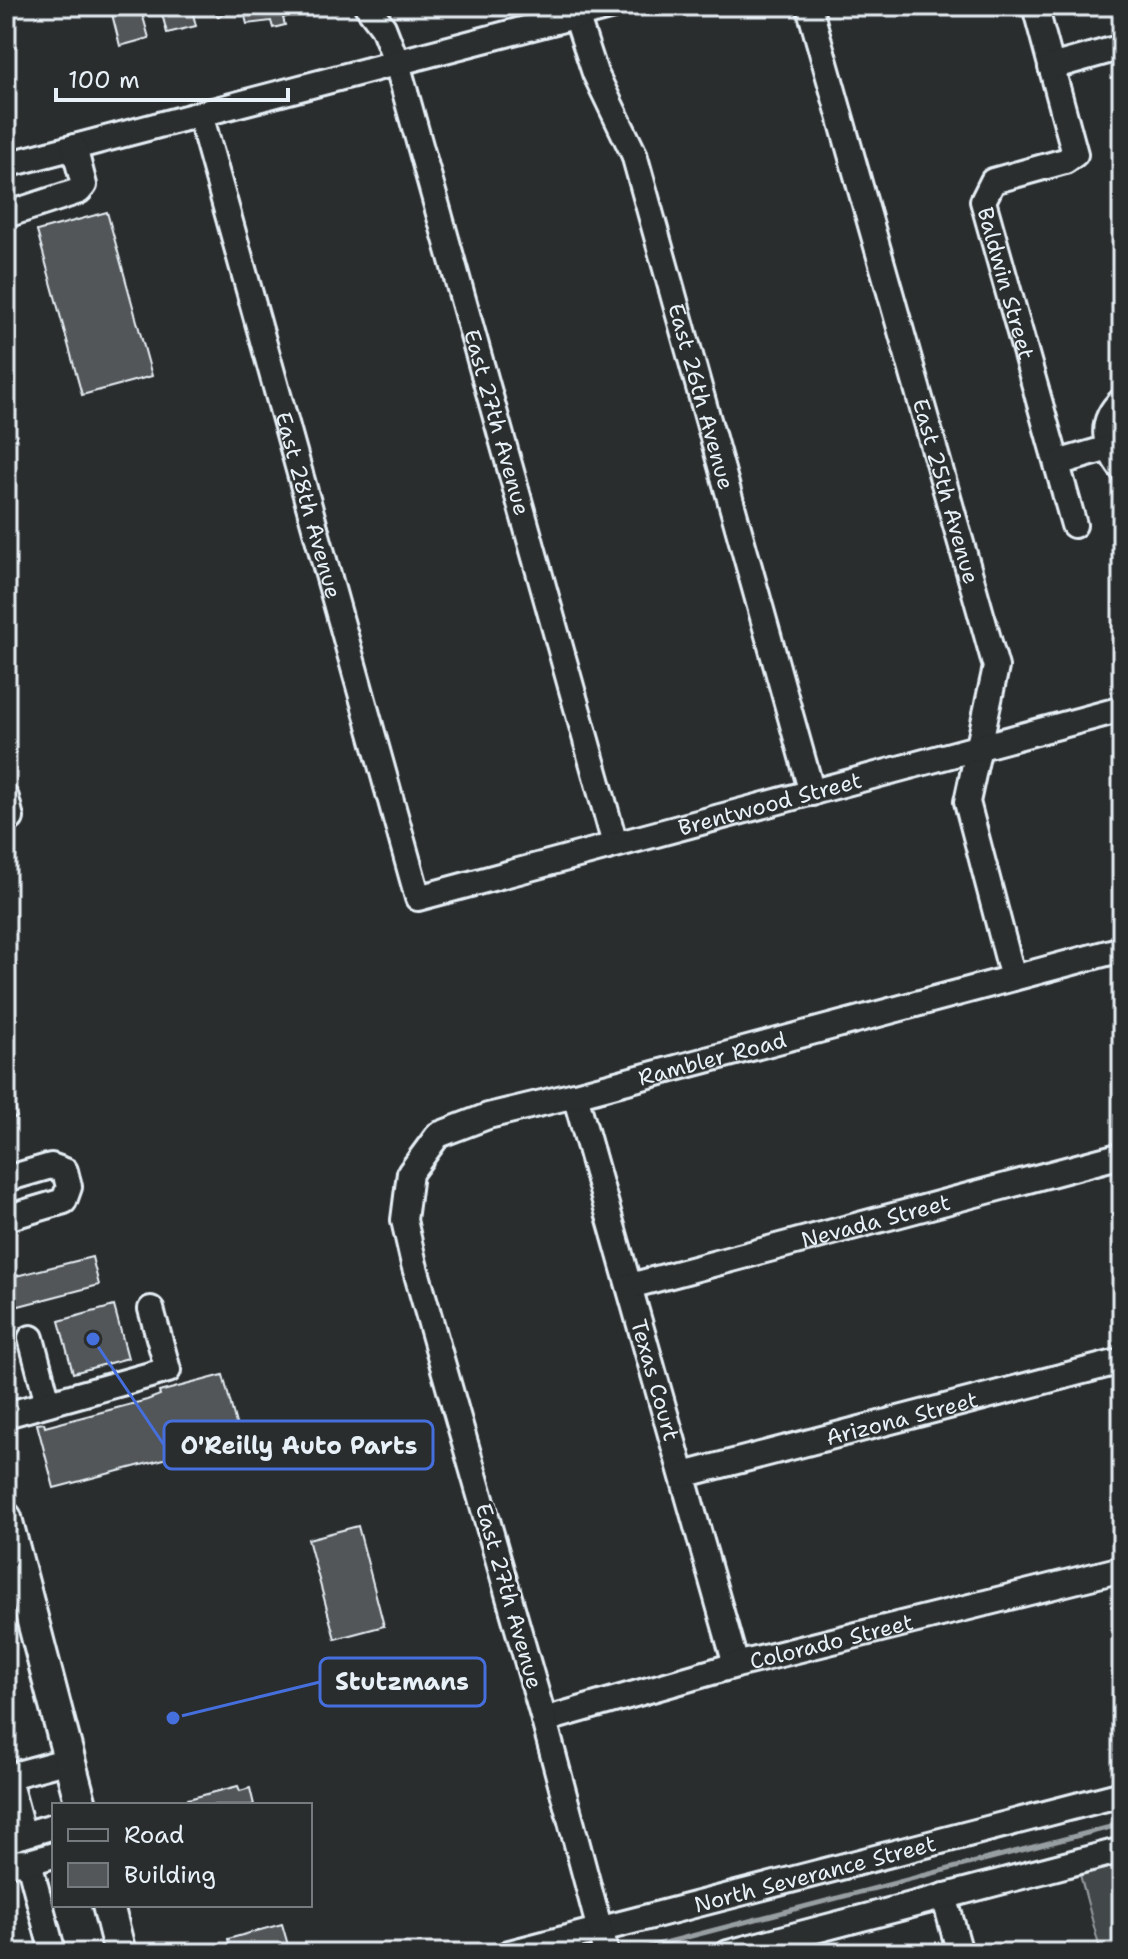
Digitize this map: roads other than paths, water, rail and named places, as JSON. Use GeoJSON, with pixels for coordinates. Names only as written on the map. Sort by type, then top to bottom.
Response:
{"type":"FeatureCollection","features":[{"type":"Feature","properties":{"kind":"main road"},"geometry":{"type":"LineString","coordinates":[[6,1518],[80,1803]]}},
{"type":"Feature","properties":{"kind":"main road"},"geometry":{"type":"LineString","coordinates":[[108,1907],[120,1953]]}},
{"type":"Feature","properties":{"kind":"street","name":"East 27th Avenue"},"geometry":{"type":"LineString","coordinates":[[367,6],[383,27],[397,63],[615,844]]}},
{"type":"Feature","properties":{"kind":"street"},"geometry":{"type":"LineString","coordinates":[[6,165],[397,63],[574,11],[613,6]]}},
{"type":"Feature","properties":{"kind":"street","name":"East 25th Avenue"},"geometry":{"type":"LineString","coordinates":[[809,6],[996,667],[967,802],[1013,978]]}},
{"type":"Feature","properties":{"kind":"street","name":"Baldwin Street"},"geometry":{"type":"LineString","coordinates":[[1035,6],[1075,154],[1065,161],[993,181],[983,201],[1074,525]]}},
{"type":"Feature","properties":{"kind":"street","name":"East 26th Avenue"},"geometry":{"type":"LineString","coordinates":[[574,11],[595,73],[634,154],[812,793]]}},
{"type":"Feature","properties":{"kind":"street"},"geometry":{"type":"LineString","coordinates":[[1051,67],[1122,47]]}},
{"type":"Feature","properties":{"kind":"street","name":"East 28th Avenue"},"geometry":{"type":"LineString","coordinates":[[200,114],[418,898]]}},
{"type":"Feature","properties":{"kind":"street"},"geometry":{"type":"LineString","coordinates":[[6,215],[79,191],[84,185],[74,147]]}},
{"type":"Feature","properties":{"kind":"street"},"geometry":{"type":"LineString","coordinates":[[1122,400],[1112,410],[1105,434],[1112,456],[1122,469]]}},
{"type":"Feature","properties":{"kind":"street"},"geometry":{"type":"LineString","coordinates":[[1057,463],[1109,448]]}},
{"type":"Feature","properties":{"kind":"street","name":"Brentwood Street"},"geometry":{"type":"LineString","coordinates":[[418,898],[1122,709]]}},
{"type":"Feature","properties":{"kind":"street"},"geometry":{"type":"LineString","coordinates":[[6,798],[11,818],[6,820]]}},
{"type":"Feature","properties":{"kind":"street","name":"Rambler Road"},"geometry":{"type":"LineString","coordinates":[[414,1264],[404,1220],[410,1173],[438,1135],[488,1116],[1122,949]]}},
{"type":"Feature","properties":{"kind":"street","name":"Texas Court"},"geometry":{"type":"LineString","coordinates":[[575,1095],[736,1665]]}},
{"type":"Feature","properties":{"kind":"street","name":"Nevada Street"},"geometry":{"type":"LineString","coordinates":[[630,1286],[1122,1155]]}},
{"type":"Feature","properties":{"kind":"street"},"geometry":{"type":"LineString","coordinates":[[6,1179],[51,1166],[65,1171],[69,1187],[64,1201],[6,1218]]}},
{"type":"Feature","properties":{"kind":"street","name":"East 27th Avenue"},"geometry":{"type":"LineString","coordinates":[[414,1264],[544,1720],[603,1941]]}},
{"type":"Feature","properties":{"kind":"street"},"geometry":{"type":"LineString","coordinates":[[6,1415],[168,1370],[151,1309]]}},
{"type":"Feature","properties":{"kind":"street"},"geometry":{"type":"LineString","coordinates":[[31,1338],[48,1403]]}},
{"type":"Feature","properties":{"kind":"street","name":"Arizona Street"},"geometry":{"type":"LineString","coordinates":[[683,1475],[1122,1361]]}},
{"type":"Feature","properties":{"kind":"street","name":"Colorado Street"},"geometry":{"type":"LineString","coordinates":[[544,1720],[736,1665],[1122,1569]]}},
{"type":"Feature","properties":{"kind":"street"},"geometry":{"type":"LineString","coordinates":[[52,1827],[14,1838],[6,1777],[69,1760]]}},
{"type":"Feature","properties":{"kind":"street","name":"North Severance Street"},"geometry":{"type":"LineString","coordinates":[[509,1953],[603,1941],[1122,1794]]}},
{"type":"Feature","properties":{"kind":"street"},"geometry":{"type":"LineString","coordinates":[[728,1953],[1122,1850]]}},
{"type":"Feature","properties":{"kind":"street"},"geometry":{"type":"LineString","coordinates":[[52,1855],[17,1863],[53,1953]]}},
{"type":"Feature","properties":{"kind":"street"},"geometry":{"type":"LineString","coordinates":[[944,1896],[960,1953]]}},
{"type":"Feature","properties":{"kind":"waterway"},"geometry":{"type":"LineString","coordinates":[[626,1953],[1122,1824]]}},
{"type":"Feature","properties":{"kind":"place","name":"O'Reilly Auto Parts"},"geometry":{"type":"Point","coordinates":[93,1339]}},
{"type":"Feature","properties":{"kind":"place","name":"Stutzmans"},"geometry":{"type":"Point","coordinates":[173,1718]}}]}
